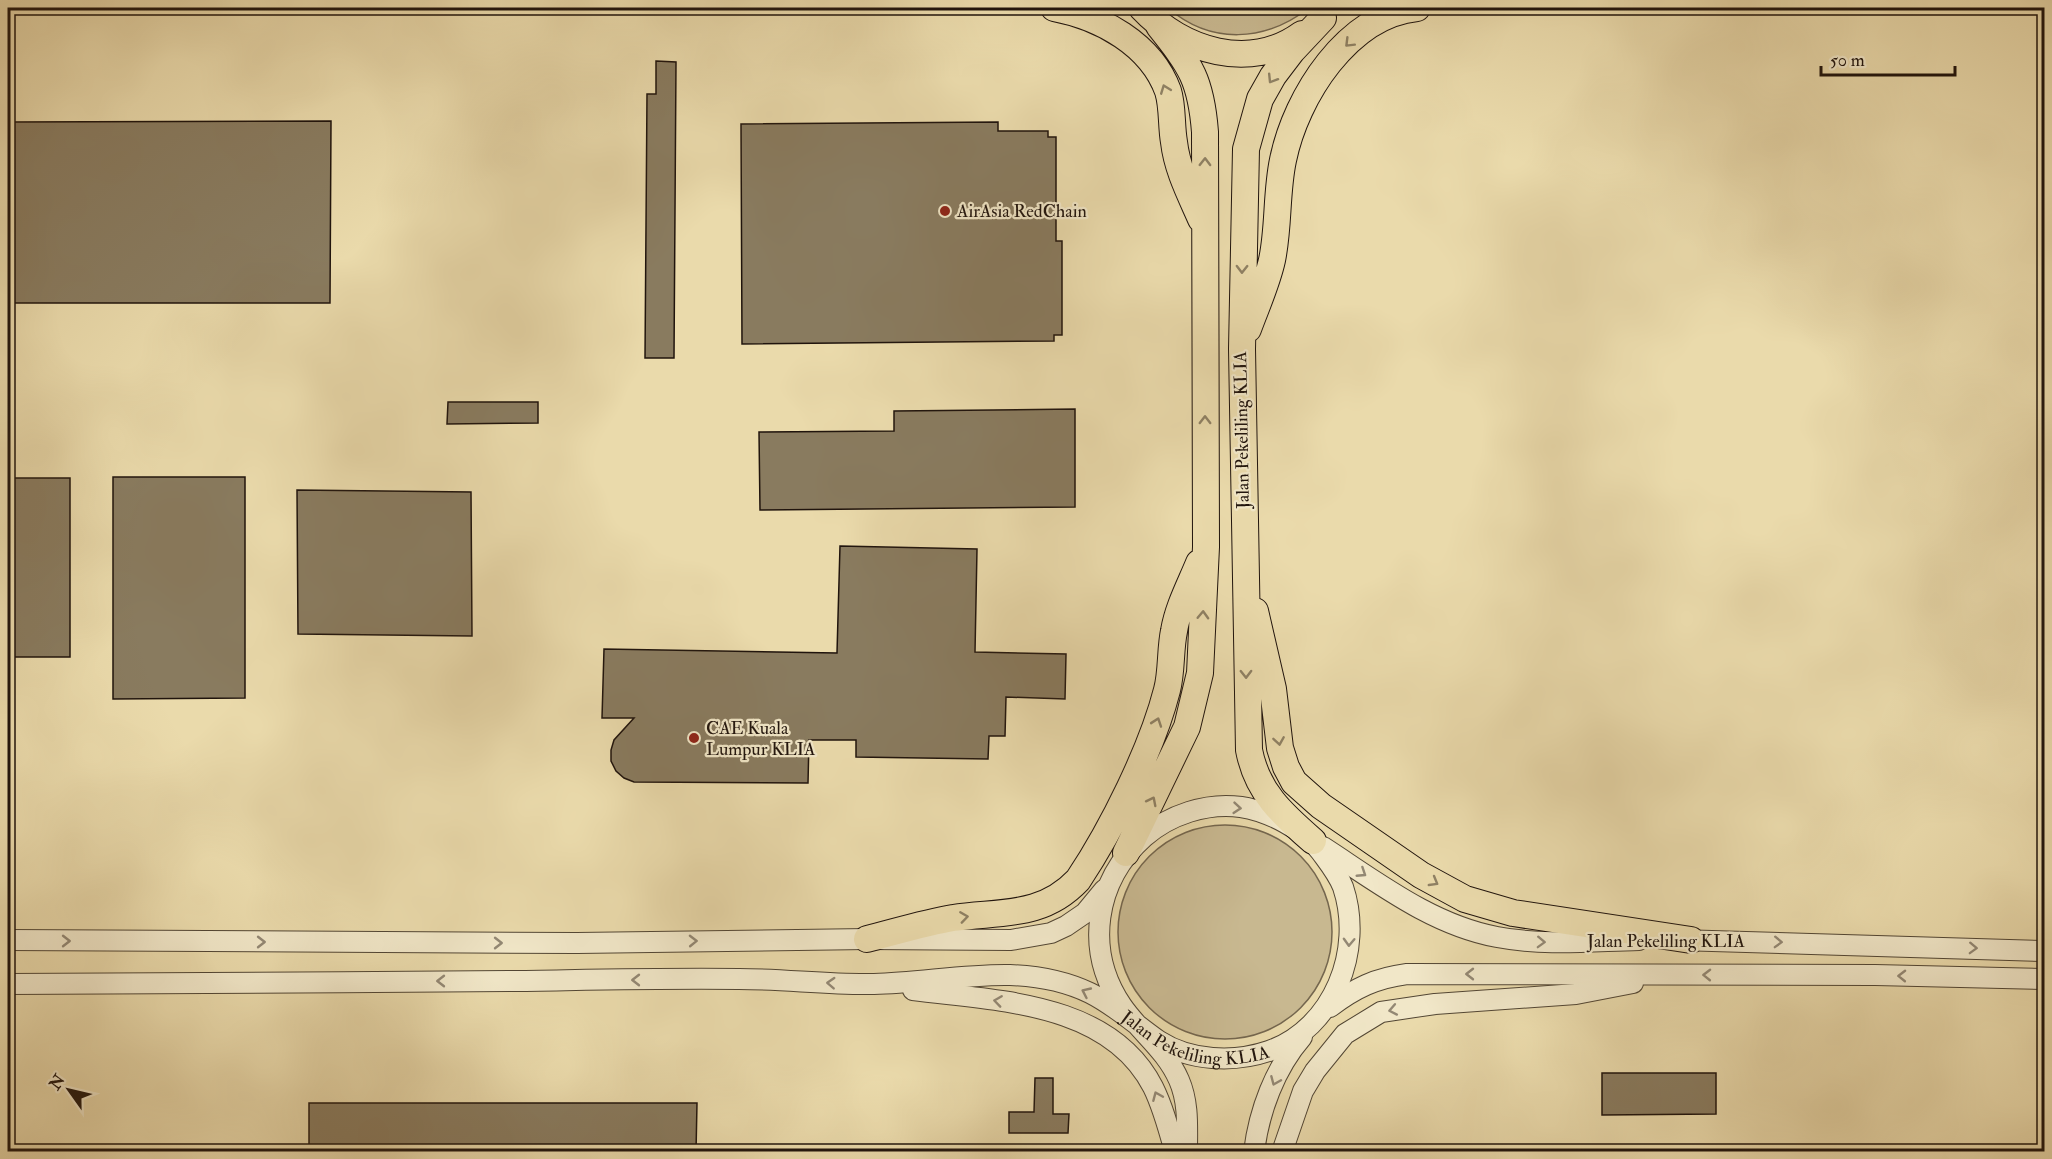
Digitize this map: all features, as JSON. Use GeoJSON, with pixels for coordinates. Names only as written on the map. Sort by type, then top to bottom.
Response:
{"type":"FeatureCollection","features":[{"type":"Feature","properties":{"kind":"main road"},"geometry":{"type":"LineString","coordinates":[[1054,8],[1098,21],[1148,57],[1168,92],[1174,144],[1180,167],[1204,225]]}},
{"type":"Feature","properties":{"kind":"main road","name":"Jalan Pekeliling KLIA"},"geometry":{"type":"LineString","coordinates":[[1126,853],[1187,727],[1195,697],[1202,645],[1206,548],[1203,99],[1195,75],[1159,26],[1142,8]]}},
{"type":"Feature","properties":{"kind":"main road"},"geometry":{"type":"LineString","coordinates":[[1242,349],[1271,263],[1283,161],[1290,132],[1304,104],[1330,64],[1358,33],[1383,15],[1417,8]]}},
{"type":"Feature","properties":{"kind":"main road","name":"Jalan Pekeliling KLIA"},"geometry":{"type":"LineString","coordinates":[[1159,26],[1190,45],[1224,53],[1260,51],[1294,40],[1330,11]]}},
{"type":"Feature","properties":{"kind":"main road","name":"Jalan Pekeliling KLIA"},"geometry":{"type":"LineString","coordinates":[[1313,841],[1275,808],[1253,770],[1246,716],[1242,349],[1244,179],[1250,129],[1260,99],[1273,76],[1292,51],[1330,11]]}},
{"type":"Feature","properties":{"kind":"main road"},"geometry":{"type":"LineString","coordinates":[[867,939],[950,918],[1030,909],[1064,895],[1078,880],[1145,753],[1158,721],[1168,688],[1174,632],[1179,610],[1206,548]]}},
{"type":"Feature","properties":{"kind":"main road"},"geometry":{"type":"LineString","coordinates":[[1244,561],[1274,689],[1280,748],[1294,782],[1307,795],[1421,875],[1465,899],[1513,914],[1691,940]]}},
{"type":"Feature","properties":{"kind":"street"},"geometry":{"type":"LineString","coordinates":[[1134,8],[1159,26]]}},
{"type":"Feature","properties":{"kind":"street","name":"Jalan Pekeliling KLIA"},"geometry":{"type":"LineString","coordinates":[[2044,951],[1691,940],[1542,942],[1495,937],[1438,918],[1268,815],[1238,806],[1197,809],[1158,825],[1126,853],[1107,887],[1099,920],[1100,953],[1106,977],[1135,1023],[1165,1045],[1199,1057],[1236,1059],[1271,1050],[1293,1039],[1360,986],[1380,977],[1407,974],[1680,974],[2044,980]]}},
{"type":"Feature","properties":{"kind":"street","name":"Jalan Pekeliling KLIA"},"geometry":{"type":"LineString","coordinates":[[1313,841],[1341,881],[1350,915],[1349,958],[1337,989],[1320,1016]]}},
{"type":"Feature","properties":{"kind":"street"},"geometry":{"type":"LineString","coordinates":[[8,940],[577,943],[867,939],[1011,940],[1032,938],[1066,926],[1085,913],[1107,887]]}},
{"type":"Feature","properties":{"kind":"street"},"geometry":{"type":"LineString","coordinates":[[1282,1152],[1304,1091],[1315,1071],[1345,1034],[1381,1012],[1436,1004],[1576,993],[1680,974]]}},
{"type":"Feature","properties":{"kind":"street"},"geometry":{"type":"LineString","coordinates":[[873,984],[1004,975],[1042,978],[1071,985],[1093,994],[1135,1023],[1163,1052],[1177,1074],[1186,1098],[1187,1152]]}},
{"type":"Feature","properties":{"kind":"street"},"geometry":{"type":"LineString","coordinates":[[8,984],[740,979],[873,984],[1032,1006],[1082,1023],[1113,1041],[1140,1066],[1163,1109],[1175,1152]]}},
{"type":"Feature","properties":{"kind":"street"},"geometry":{"type":"LineString","coordinates":[[1254,1152],[1267,1100],[1280,1067],[1320,1016]]}},
{"type":"Feature","properties":{"kind":"shaded area"},"geometry":{"type":"Polygon","coordinates":[[[1168,8],[1309,8],[1274,28],[1238,35],[1202,28],[1168,8]]]}},
{"type":"Feature","properties":{"kind":"shaded area"},"geometry":{"type":"Polygon","coordinates":[[[1225,825],[1246,827],[1266,833],[1301,856],[1324,891],[1330,911],[1332,932],[1330,953],[1324,973],[1301,1008],[1266,1031],[1246,1037],[1225,1039],[1204,1037],[1184,1031],[1149,1008],[1126,973],[1120,953],[1118,932],[1120,911],[1126,891],[1149,856],[1184,833],[1204,827],[1225,825]]]}},
{"type":"Feature","properties":{"kind":"building"},"geometry":{"type":"Polygon","coordinates":[[[656,61],[676,62],[674,358],[645,358],[647,94],[656,94],[656,61]]]}},
{"type":"Feature","properties":{"kind":"building"},"geometry":{"type":"Polygon","coordinates":[[[331,121],[330,303],[8,303],[8,122],[331,121]]]}},
{"type":"Feature","properties":{"kind":"building"},"geometry":{"type":"Polygon","coordinates":[[[998,122],[998,131],[1048,131],[1048,137],[1056,137],[1056,241],[1062,241],[1062,335],[1054,335],[1054,341],[742,344],[741,124],[998,122]]]}},
{"type":"Feature","properties":{"kind":"building"},"geometry":{"type":"Polygon","coordinates":[[[448,402],[538,402],[538,423],[447,424],[448,402]]]}},
{"type":"Feature","properties":{"kind":"building"},"geometry":{"type":"Polygon","coordinates":[[[1075,409],[1075,507],[760,510],[759,432],[894,431],[894,411],[1075,409]]]}},
{"type":"Feature","properties":{"kind":"building"},"geometry":{"type":"Polygon","coordinates":[[[113,477],[245,477],[245,698],[113,699],[113,477]]]}},
{"type":"Feature","properties":{"kind":"building"},"geometry":{"type":"Polygon","coordinates":[[[8,478],[70,478],[70,657],[8,657],[8,478]]]}},
{"type":"Feature","properties":{"kind":"building"},"geometry":{"type":"Polygon","coordinates":[[[297,490],[471,492],[472,636],[298,634],[297,490]]]}},
{"type":"Feature","properties":{"kind":"building"},"geometry":{"type":"Polygon","coordinates":[[[840,546],[977,549],[975,652],[1066,654],[1065,699],[1006,697],[1005,736],[989,736],[988,759],[856,757],[856,740],[809,740],[808,783],[634,782],[624,778],[616,771],[611,761],[614,740],[634,718],[602,718],[604,649],[837,653],[840,546]]]}},
{"type":"Feature","properties":{"kind":"building"},"geometry":{"type":"Polygon","coordinates":[[[1602,1073],[1716,1073],[1716,1114],[1602,1115],[1602,1073]]]}},
{"type":"Feature","properties":{"kind":"building"},"geometry":{"type":"Polygon","coordinates":[[[1035,1078],[1053,1078],[1053,1114],[1069,1114],[1068,1133],[1009,1133],[1009,1112],[1034,1112],[1035,1078]]]}},
{"type":"Feature","properties":{"kind":"building"},"geometry":{"type":"Polygon","coordinates":[[[309,1103],[697,1103],[696,1152],[309,1152],[309,1103]]]}},
{"type":"Feature","properties":{"kind":"place","name":"AirAsia RedChain"},"geometry":{"type":"Point","coordinates":[945,211]}},
{"type":"Feature","properties":{"kind":"place","name":"CAE Kuala Lumpur KLIA"},"geometry":{"type":"Point","coordinates":[694,738]}}]}
